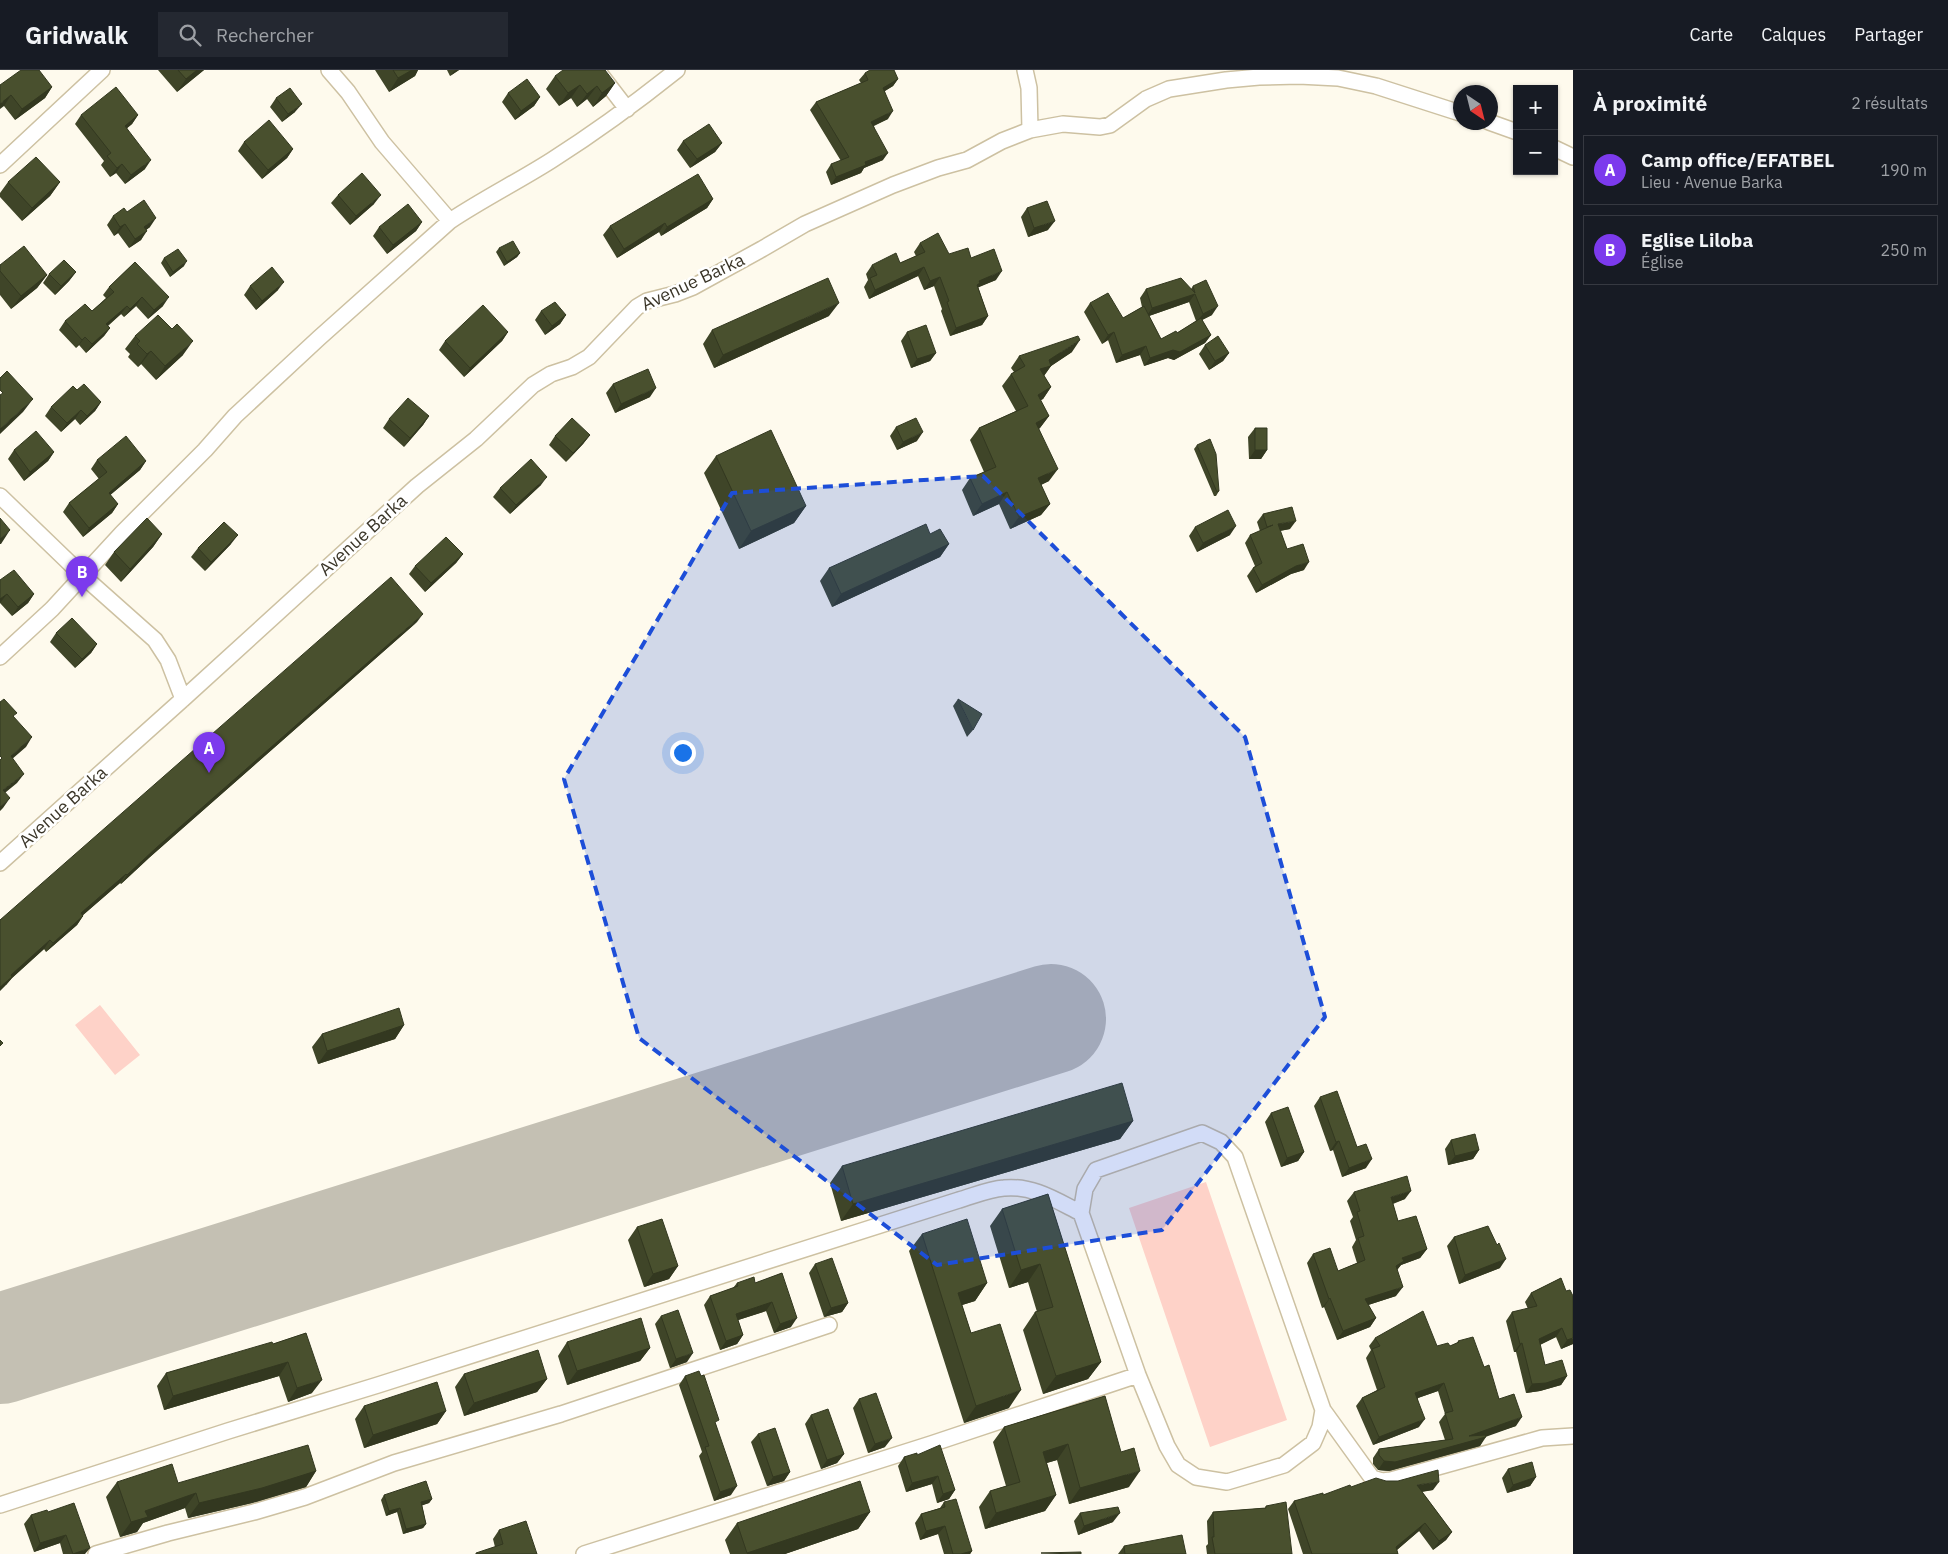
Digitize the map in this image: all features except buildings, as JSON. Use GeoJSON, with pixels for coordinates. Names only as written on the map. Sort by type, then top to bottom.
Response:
{"type":"FeatureCollection","features":[{"type":"Feature","properties":{"kind":"street"},"geometry":{"type":"LineString","coordinates":[[0,165],[102,70]]}},
{"type":"Feature","properties":{"kind":"street"},"geometry":{"type":"LineString","coordinates":[[329,70],[348,92],[382,142],[450,221]]}},
{"type":"Feature","properties":{"kind":"street"},"geometry":{"type":"LineString","coordinates":[[597,70],[627,109]]}},
{"type":"Feature","properties":{"kind":"street"},"geometry":{"type":"LineString","coordinates":[[0,657],[52,609],[122,532],[205,450],[235,416],[319,338],[434,238],[450,221],[552,160],[627,109],[677,70]]}},
{"type":"Feature","properties":{"kind":"street"},"geometry":{"type":"LineString","coordinates":[[1025,70],[1030,130]]}},
{"type":"Feature","properties":{"kind":"street","name":"Avenue Barka"},"geometry":{"type":"LineString","coordinates":[[0,863],[184,699],[361,536],[417,486],[476,439],[533,385],[551,374],[572,367],[589,357],[637,307],[646,301],[675,294],[693,287],[805,224],[893,185],[938,168],[967,160],[1002,141],[1030,130],[1063,124],[1100,128],[1110,125],[1146,99],[1169,89],[1259,77],[1299,76],[1338,78],[1384,88],[1453,111]]}},
{"type":"Feature","properties":{"kind":"street"},"geometry":{"type":"LineString","coordinates":[[1498,125],[1513,131]]}},
{"type":"Feature","properties":{"kind":"street"},"geometry":{"type":"LineString","coordinates":[[1558,150],[1573,157]]}},
{"type":"Feature","properties":{"kind":"street"},"geometry":{"type":"LineString","coordinates":[[0,496],[83,576],[155,640],[168,660],[184,699]]}},
{"type":"Feature","properties":{"kind":"street"},"geometry":{"type":"LineString","coordinates":[[1323,1410],[1320,1427],[1313,1443],[1284,1465],[1227,1482],[1210,1481],[1196,1477],[1178,1465],[1167,1446],[1138,1375],[1081,1213],[1085,1189],[1096,1170],[1202,1133],[1221,1142],[1235,1157],[1323,1410],[1372,1478],[1382,1481],[1391,1480],[1542,1438],[1573,1436]]}},
{"type":"Feature","properties":{"kind":"street"},"geometry":{"type":"LineString","coordinates":[[0,1505],[228,1431],[996,1190],[1017,1187],[1034,1190],[1081,1213]]}},
{"type":"Feature","properties":{"kind":"street"},"geometry":{"type":"LineString","coordinates":[[96,1554],[305,1497],[394,1463],[561,1414],[829,1325]]}},
{"type":"Feature","properties":{"kind":"street"},"geometry":{"type":"LineString","coordinates":[[584,1554],[931,1444],[1138,1375]]}},
{"type":"Feature","properties":{"kind":"highlighted area"},"geometry":{"type":"Polygon","coordinates":[[[983,476],[1245,737],[1325,1017],[1162,1230],[937,1265],[639,1038],[564,779],[732,493],[983,476]]]}},
{"type":"Feature","properties":{"kind":"shaded area"},"geometry":{"type":"Polygon","coordinates":[[[100,1005],[140,1055],[115,1075],[75,1025],[100,1005]]]}},
{"type":"Feature","properties":{"kind":"shaded area"},"geometry":{"type":"Polygon","coordinates":[[[1206,1182],[1287,1420],[1210,1447],[1129,1208],[1206,1182]]]}},
{"type":"Feature","properties":{"kind":"runway"},"geometry":{"type":"LineString","coordinates":[[0,1349],[1051,1019]]}},
{"type":"Feature","properties":{"kind":"place","name":"Eglise Liloba"},"geometry":{"type":"Point","coordinates":[82,597]}},
{"type":"Feature","properties":{"kind":"place","name":"Camp office/EFATBEL"},"geometry":{"type":"Point","coordinates":[209,773]}}]}
